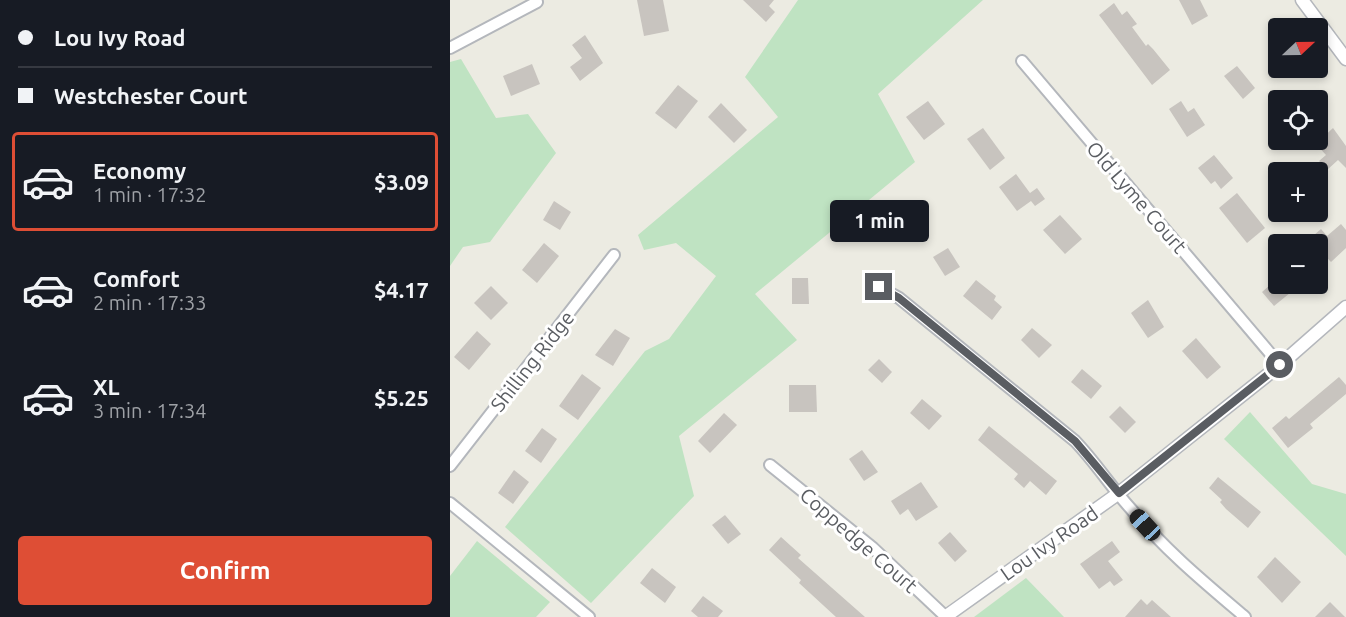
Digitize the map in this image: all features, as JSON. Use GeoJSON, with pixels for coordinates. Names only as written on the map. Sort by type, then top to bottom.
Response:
{"type":"FeatureCollection","features":[{"type":"Feature","properties":{"kind":"street"},"geometry":{"type":"LineString","coordinates":[[1302,0],[1346,59]]}},
{"type":"Feature","properties":{"kind":"street"},"geometry":{"type":"LineString","coordinates":[[450,48],[537,2]]}},
{"type":"Feature","properties":{"kind":"street","name":"Old Lyme Court"},"geometry":{"type":"LineString","coordinates":[[1022,61],[1280,365]]}},
{"type":"Feature","properties":{"kind":"street","name":"Shilling Ridge"},"geometry":{"type":"LineString","coordinates":[[450,466],[614,255]]}},
{"type":"Feature","properties":{"kind":"street"},"geometry":{"type":"LineString","coordinates":[[879,287],[899,298],[1075,441],[1177,559],[1245,617]]}},
{"type":"Feature","properties":{"kind":"street","name":"Lou Ivy Road"},"geometry":{"type":"LineString","coordinates":[[945,617],[1119,493],[1344,313]]}},
{"type":"Feature","properties":{"kind":"street","name":"Coppedge Court"},"geometry":{"type":"LineString","coordinates":[[770,465],[873,548],[945,617]]}},
{"type":"Feature","properties":{"kind":"street"},"geometry":{"type":"LineString","coordinates":[[450,503],[589,617]]}},
{"type":"Feature","properties":{"kind":"green space"},"geometry":{"type":"Polygon","coordinates":[[[798,0],[983,0],[878,94],[915,162],[755,294],[797,340],[679,436],[694,496],[591,603],[505,527],[645,351],[669,339],[716,276],[676,243],[644,250],[638,235],[778,117],[745,77],[798,0]]]}},
{"type":"Feature","properties":{"kind":"green space"},"geometry":{"type":"Polygon","coordinates":[[[461,59],[496,118],[528,114],[556,153],[490,242],[463,247],[450,266],[450,62],[461,59]]]}},
{"type":"Feature","properties":{"kind":"green space"},"geometry":{"type":"Polygon","coordinates":[[[1250,412],[1312,484],[1346,494],[1346,556],[1224,439],[1250,412]]]}},
{"type":"Feature","properties":{"kind":"green space"},"geometry":{"type":"Polygon","coordinates":[[[477,541],[550,602],[536,617],[450,617],[450,576],[477,541]]]}},
{"type":"Feature","properties":{"kind":"green space"},"geometry":{"type":"Polygon","coordinates":[[[1026,578],[1064,617],[974,617],[1026,578]]]}},
{"type":"Feature","properties":{"kind":"building"},"geometry":{"type":"Polygon","coordinates":[[[637,0],[663,0],[669,31],[644,36],[637,0]]]}},
{"type":"Feature","properties":{"kind":"building"},"geometry":{"type":"Polygon","coordinates":[[[743,0],[774,0],[769,6],[775,12],[766,22],[743,0]]]}},
{"type":"Feature","properties":{"kind":"building"},"geometry":{"type":"Polygon","coordinates":[[[1179,0],[1200,0],[1208,16],[1192,25],[1179,0]]]}},
{"type":"Feature","properties":{"kind":"building"},"geometry":{"type":"Polygon","coordinates":[[[1114,3],[1122,15],[1127,11],[1137,24],[1132,27],[1146,46],[1148,44],[1170,70],[1152,85],[1099,15],[1114,3]]]}},
{"type":"Feature","properties":{"kind":"building"},"geometry":{"type":"Polygon","coordinates":[[[585,35],[603,63],[580,81],[570,67],[582,58],[572,45],[585,35]]]}},
{"type":"Feature","properties":{"kind":"building"},"geometry":{"type":"Polygon","coordinates":[[[532,64],[540,84],[511,96],[503,76],[532,64]]]}},
{"type":"Feature","properties":{"kind":"building"},"geometry":{"type":"Polygon","coordinates":[[[1237,66],[1255,88],[1243,99],[1224,76],[1237,66]]]}},
{"type":"Feature","properties":{"kind":"building"},"geometry":{"type":"Polygon","coordinates":[[[678,85],[698,101],[676,129],[655,113],[678,85]]]}},
{"type":"Feature","properties":{"kind":"building"},"geometry":{"type":"Polygon","coordinates":[[[928,101],[945,124],[924,140],[906,117],[928,101]]]}},
{"type":"Feature","properties":{"kind":"building"},"geometry":{"type":"Polygon","coordinates":[[[1181,101],[1188,112],[1194,108],[1205,125],[1187,137],[1169,109],[1181,101]]]}},
{"type":"Feature","properties":{"kind":"building"},"geometry":{"type":"Polygon","coordinates":[[[721,103],[747,130],[734,143],[708,117],[721,103]]]}},
{"type":"Feature","properties":{"kind":"building"},"geometry":{"type":"Polygon","coordinates":[[[983,128],[1005,158],[990,170],[967,139],[983,128]]]}},
{"type":"Feature","properties":{"kind":"building"},"geometry":{"type":"Polygon","coordinates":[[[1333,128],[1346,146],[1346,168],[1338,160],[1328,169],[1328,162],[1319,161],[1326,155],[1321,150],[1328,150],[1328,133],[1333,128]]]}},
{"type":"Feature","properties":{"kind":"building"},"geometry":{"type":"Polygon","coordinates":[[[1214,155],[1233,178],[1221,189],[1215,181],[1211,184],[1198,168],[1214,155]]]}},
{"type":"Feature","properties":{"kind":"building"},"geometry":{"type":"Polygon","coordinates":[[[1016,174],[1030,193],[1037,188],[1045,199],[1035,206],[1031,201],[1017,211],[999,187],[1016,174]]]}},
{"type":"Feature","properties":{"kind":"building"},"geometry":{"type":"Polygon","coordinates":[[[1237,193],[1265,228],[1247,243],[1219,208],[1237,193]]]}},
{"type":"Feature","properties":{"kind":"building"},"geometry":{"type":"Polygon","coordinates":[[[554,201],[571,212],[560,230],[543,220],[554,201]]]}},
{"type":"Feature","properties":{"kind":"building"},"geometry":{"type":"Polygon","coordinates":[[[878,207],[905,208],[905,226],[877,225],[878,207]]]}},
{"type":"Feature","properties":{"kind":"building"},"geometry":{"type":"Polygon","coordinates":[[[1060,215],[1082,239],[1065,254],[1043,230],[1060,215]]]}},
{"type":"Feature","properties":{"kind":"building"},"geometry":{"type":"Polygon","coordinates":[[[1341,224],[1346,230],[1346,248],[1331,262],[1328,259],[1328,235],[1341,224]]]}},
{"type":"Feature","properties":{"kind":"building"},"geometry":{"type":"Polygon","coordinates":[[[1321,229],[1325,234],[1315,234],[1321,229]]]}},
{"type":"Feature","properties":{"kind":"building"},"geometry":{"type":"Polygon","coordinates":[[[544,243],[559,256],[537,283],[522,270],[544,243]]]}},
{"type":"Feature","properties":{"kind":"building"},"geometry":{"type":"Polygon","coordinates":[[[948,248],[960,267],[945,276],[933,257],[948,248]]]}},
{"type":"Feature","properties":{"kind":"building"},"geometry":{"type":"Polygon","coordinates":[[[792,278],[808,278],[809,304],[792,304],[792,278]]]}},
{"type":"Feature","properties":{"kind":"building"},"geometry":{"type":"Polygon","coordinates":[[[976,280],[996,296],[994,300],[1002,307],[992,320],[963,296],[976,280]]]}},
{"type":"Feature","properties":{"kind":"building"},"geometry":{"type":"Polygon","coordinates":[[[491,286],[508,303],[491,320],[474,303],[491,286]]]}},
{"type":"Feature","properties":{"kind":"building"},"geometry":{"type":"Polygon","coordinates":[[[1268,287],[1268,294],[1289,294],[1274,306],[1262,292],[1268,287]]]}},
{"type":"Feature","properties":{"kind":"building"},"geometry":{"type":"Polygon","coordinates":[[[1148,300],[1164,327],[1148,338],[1131,313],[1148,300]]]}},
{"type":"Feature","properties":{"kind":"building"},"geometry":{"type":"Polygon","coordinates":[[[1032,328],[1052,345],[1039,358],[1021,340],[1032,328]]]}},
{"type":"Feature","properties":{"kind":"building"},"geometry":{"type":"Polygon","coordinates":[[[615,329],[630,338],[613,366],[595,355],[615,329]]]}},
{"type":"Feature","properties":{"kind":"building"},"geometry":{"type":"Polygon","coordinates":[[[477,331],[491,344],[469,370],[454,357],[477,331]]]}},
{"type":"Feature","properties":{"kind":"building"},"geometry":{"type":"Polygon","coordinates":[[[1196,338],[1221,367],[1207,379],[1182,351],[1196,338]]]}},
{"type":"Feature","properties":{"kind":"building"},"geometry":{"type":"Polygon","coordinates":[[[879,359],[892,372],[882,383],[868,370],[879,359]]]}},
{"type":"Feature","properties":{"kind":"building"},"geometry":{"type":"Polygon","coordinates":[[[1082,369],[1102,386],[1091,399],[1071,382],[1082,369]]]}},
{"type":"Feature","properties":{"kind":"building"},"geometry":{"type":"Polygon","coordinates":[[[582,374],[601,388],[578,420],[559,406],[582,374]]]}},
{"type":"Feature","properties":{"kind":"building"},"geometry":{"type":"Polygon","coordinates":[[[1339,377],[1346,385],[1346,394],[1310,424],[1313,428],[1288,448],[1272,428],[1286,416],[1289,419],[1339,377]]]}},
{"type":"Feature","properties":{"kind":"building"},"geometry":{"type":"Polygon","coordinates":[[[789,385],[816,385],[817,412],[789,412],[789,385]]]}},
{"type":"Feature","properties":{"kind":"building"},"geometry":{"type":"Polygon","coordinates":[[[922,399],[942,416],[929,430],[910,413],[922,399]]]}},
{"type":"Feature","properties":{"kind":"building"},"geometry":{"type":"Polygon","coordinates":[[[1120,406],[1136,422],[1125,433],[1109,417],[1120,406]]]}},
{"type":"Feature","properties":{"kind":"building"},"geometry":{"type":"Polygon","coordinates":[[[724,413],[737,425],[710,453],[698,441],[724,413]]]}},
{"type":"Feature","properties":{"kind":"building"},"geometry":{"type":"Polygon","coordinates":[[[989,426],[1057,481],[1046,495],[1030,481],[1024,488],[1014,479],[1018,474],[978,440],[989,426]]]}},
{"type":"Feature","properties":{"kind":"building"},"geometry":{"type":"Polygon","coordinates":[[[542,428],[557,439],[541,463],[525,451],[542,428]]]}},
{"type":"Feature","properties":{"kind":"building"},"geometry":{"type":"Polygon","coordinates":[[[862,450],[878,472],[864,481],[849,459],[862,450]]]}},
{"type":"Feature","properties":{"kind":"building"},"geometry":{"type":"Polygon","coordinates":[[[514,470],[529,482],[513,504],[498,493],[514,470]]]}},
{"type":"Feature","properties":{"kind":"building"},"geometry":{"type":"Polygon","coordinates":[[[1218,477],[1261,512],[1248,528],[1226,509],[1220,502],[1222,500],[1209,488],[1218,477]]]}},
{"type":"Feature","properties":{"kind":"building"},"geometry":{"type":"Polygon","coordinates":[[[921,482],[938,507],[916,521],[908,509],[900,515],[891,501],[921,482]]]}},
{"type":"Feature","properties":{"kind":"building"},"geometry":{"type":"Polygon","coordinates":[[[725,515],[741,534],[728,544],[712,525],[725,515]]]}},
{"type":"Feature","properties":{"kind":"building"},"geometry":{"type":"Polygon","coordinates":[[[950,532],[967,551],[955,562],[938,543],[950,532]]]}},
{"type":"Feature","properties":{"kind":"building"},"geometry":{"type":"Polygon","coordinates":[[[781,537],[801,555],[798,558],[865,617],[836,617],[799,583],[801,580],[769,550],[781,537]]]}},
{"type":"Feature","properties":{"kind":"building"},"geometry":{"type":"Polygon","coordinates":[[[1112,541],[1120,552],[1108,561],[1123,580],[1114,586],[1110,581],[1099,589],[1080,564],[1112,541]]]}},
{"type":"Feature","properties":{"kind":"building"},"geometry":{"type":"Polygon","coordinates":[[[1275,557],[1301,582],[1282,603],[1257,577],[1275,557]]]}},
{"type":"Feature","properties":{"kind":"building"},"geometry":{"type":"Polygon","coordinates":[[[652,568],[676,587],[665,603],[640,583],[652,568]]]}},
{"type":"Feature","properties":{"kind":"building"},"geometry":{"type":"Polygon","coordinates":[[[703,596],[723,611],[718,617],[698,617],[691,611],[703,596]]]}},
{"type":"Feature","properties":{"kind":"building"},"geometry":{"type":"Polygon","coordinates":[[[1141,599],[1147,605],[1152,600],[1171,617],[1125,617],[1141,599]]]}},
{"type":"Feature","properties":{"kind":"building"},"geometry":{"type":"Polygon","coordinates":[[[1330,602],[1345,617],[1315,617],[1330,602]]]}},
{"type":"Feature","properties":{"kind":"route"},"geometry":{"type":"LineString","coordinates":[[879,287],[899,298],[1075,441],[1098,465],[1119,493],[1280,365]]}}]}
